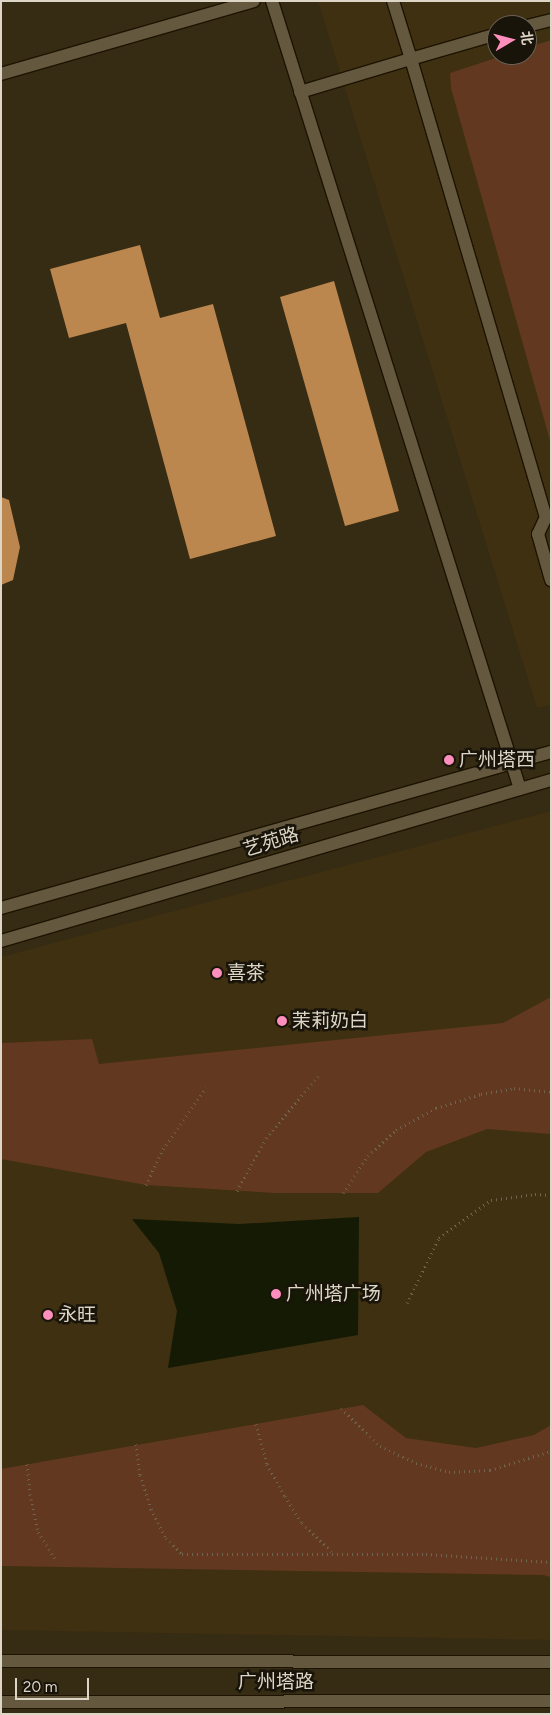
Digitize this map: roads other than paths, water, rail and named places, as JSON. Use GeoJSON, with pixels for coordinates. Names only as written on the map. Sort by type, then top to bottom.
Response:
{"type":"FeatureCollection","features":[{"type":"Feature","properties":{"kind":"street"},"geometry":{"type":"LineString","coordinates":[[1,74],[254,1]]}},
{"type":"Feature","properties":{"kind":"street"},"geometry":{"type":"LineString","coordinates":[[272,1],[520,789]]}},
{"type":"Feature","properties":{"kind":"street"},"geometry":{"type":"LineString","coordinates":[[393,1],[548,516],[538,534],[551,580]]}},
{"type":"Feature","properties":{"kind":"street"},"geometry":{"type":"LineString","coordinates":[[537,24],[551,20]]}},
{"type":"Feature","properties":{"kind":"street"},"geometry":{"type":"LineString","coordinates":[[300,92],[487,37]]}},
{"type":"Feature","properties":{"kind":"street","name":"艺苑路"},"geometry":{"type":"LineString","coordinates":[[1,908],[551,752]]}},
{"type":"Feature","properties":{"kind":"street","name":"艺苑路"},"geometry":{"type":"LineString","coordinates":[[1,941],[551,780]]}},
{"type":"Feature","properties":{"kind":"street","name":"广州塔路"},"geometry":{"type":"LineString","coordinates":[[1,1661],[551,1662]]}},
{"type":"Feature","properties":{"kind":"street","name":"广州塔路"},"geometry":{"type":"LineString","coordinates":[[1,1702],[551,1701]]}},
{"type":"Feature","properties":{"kind":"place","name":"广州塔西"},"geometry":{"type":"Point","coordinates":[449,760]}},
{"type":"Feature","properties":{"kind":"place","name":"喜茶"},"geometry":{"type":"Point","coordinates":[217,973]}},
{"type":"Feature","properties":{"kind":"place","name":"茉莉奶白"},"geometry":{"type":"Point","coordinates":[282,1021]}},
{"type":"Feature","properties":{"kind":"place","name":"广州塔广场"},"geometry":{"type":"Point","coordinates":[276,1294]}},
{"type":"Feature","properties":{"kind":"place","name":"永旺"},"geometry":{"type":"Point","coordinates":[48,1315]}}]}
